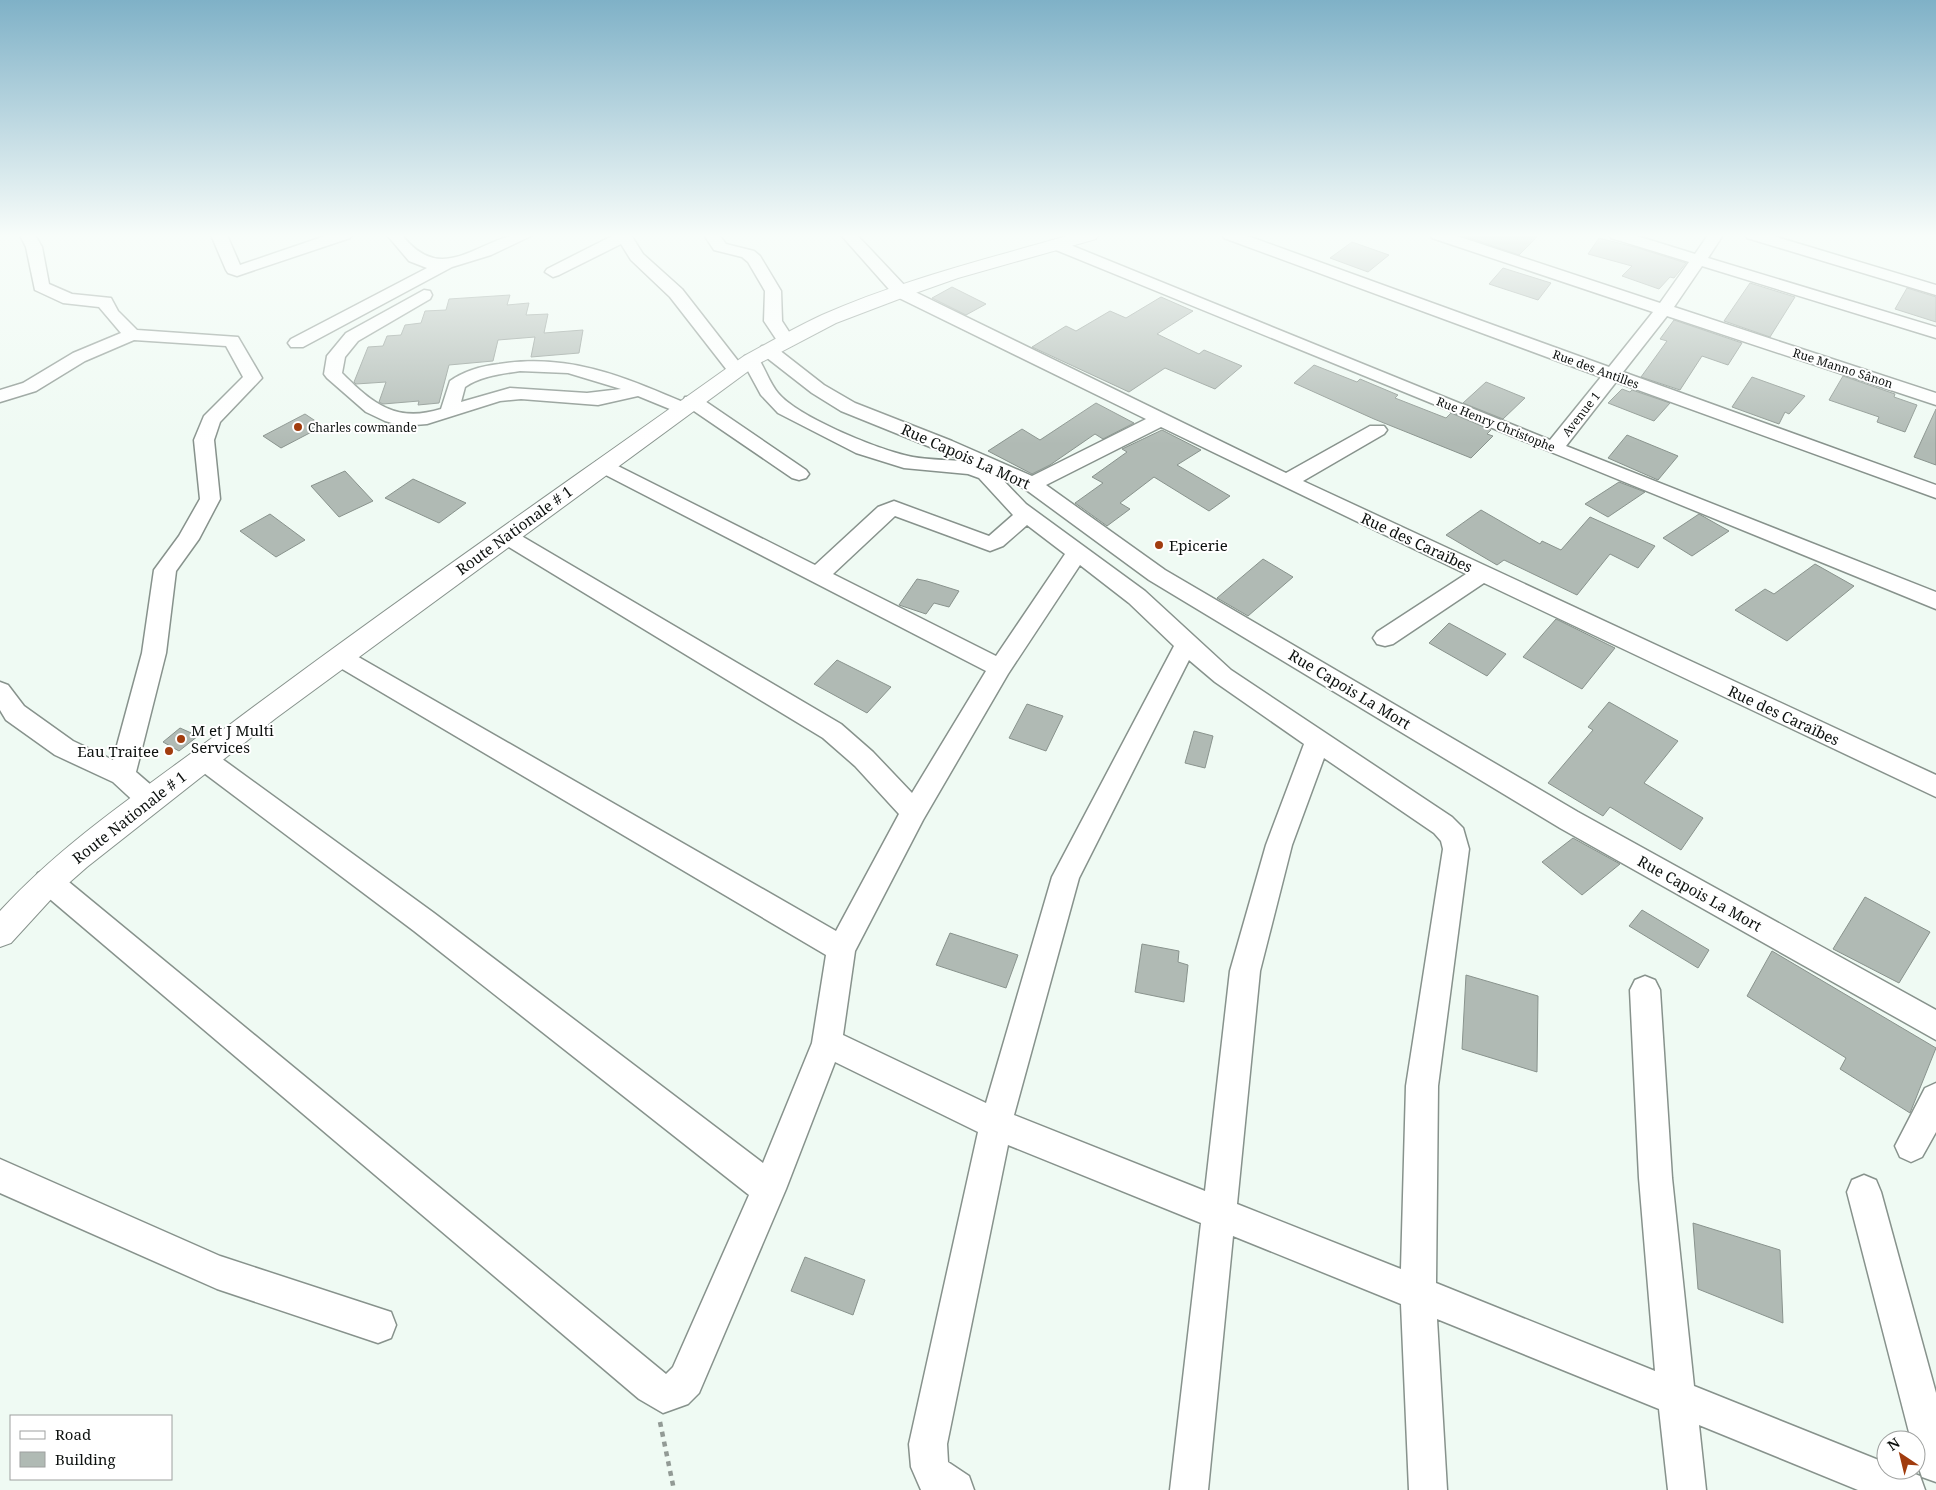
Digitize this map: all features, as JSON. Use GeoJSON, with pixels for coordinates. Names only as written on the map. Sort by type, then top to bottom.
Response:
{"type":"FeatureCollection","features":[{"type":"Feature","properties":{"kind":"main road","name":"Route Nationale # 1"},"geometry":{"type":"LineString","coordinates":[[0,933],[48,881],[148,799],[205,760],[340,657],[506,536],[687,405],[760,355],[829,319],[868,305]]}},
{"type":"Feature","properties":{"kind":"street"},"geometry":{"type":"LineString","coordinates":[[106,305],[111,313],[132,335]]}},
{"type":"Feature","properties":{"kind":"street"},"geometry":{"type":"LineString","coordinates":[[297,343],[370,305]]}},
{"type":"Feature","properties":{"kind":"street"},"geometry":{"type":"LineString","coordinates":[[407,305],[352,336],[336,356],[333,374],[352,394],[384,415],[404,420],[450,411],[509,394],[548,394],[598,399],[639,390]]}},
{"type":"Feature","properties":{"kind":"street"},"geometry":{"type":"LineString","coordinates":[[692,305],[760,355]]}},
{"type":"Feature","properties":{"kind":"street"},"geometry":{"type":"LineString","coordinates":[[773,305],[773,321],[760,355],[770,395],[785,409],[863,449],[904,462],[971,468],[986,474],[1026,514],[1137,597],[1223,676],[1443,826],[1454,836],[1456,850],[1422,1086],[1418,1293],[1428,1490]]}},
{"type":"Feature","properties":{"kind":"street","name":"Rue des Caraïbes"},"geometry":{"type":"LineString","coordinates":[[927,305],[1288,481],[1936,787]]}},
{"type":"Feature","properties":{"kind":"street","name":"Rue Henry Christophe"},"geometry":{"type":"LineString","coordinates":[[1203,305],[1936,601]]}},
{"type":"Feature","properties":{"kind":"street","name":"Rue des Antilles"},"geometry":{"type":"LineString","coordinates":[[1419,305],[1936,492]]}},
{"type":"Feature","properties":{"kind":"street","name":"Rue Manno Sânon"},"geometry":{"type":"LineString","coordinates":[[1650,305],[1936,399]]}},
{"type":"Feature","properties":{"kind":"street","name":"Avenue 1"},"geometry":{"type":"LineString","coordinates":[[1554,448],[1667,305]]}},
{"type":"Feature","properties":{"kind":"street"},"geometry":{"type":"LineString","coordinates":[[1842,305],[1936,333]]}},
{"type":"Feature","properties":{"kind":"street"},"geometry":{"type":"LineString","coordinates":[[0,396],[25,389],[73,360],[132,335],[232,341],[253,378],[211,420],[204,440],[210,498],[188,539],[165,570],[154,653],[122,775]]}},
{"type":"Feature","properties":{"kind":"street","name":"Rue Capois La Mort"},"geometry":{"type":"LineString","coordinates":[[760,355],[848,407],[945,445],[1032,484],[1166,580],[1569,820],[1936,1026]]}},
{"type":"Feature","properties":{"kind":"street"},"geometry":{"type":"LineString","coordinates":[[450,411],[456,385],[476,374],[507,367],[574,367],[687,405],[799,474]]}},
{"type":"Feature","properties":{"kind":"street"},"geometry":{"type":"LineString","coordinates":[[0,382],[6,381],[25,389]]}},
{"type":"Feature","properties":{"kind":"street"},"geometry":{"type":"LineString","coordinates":[[1032,484],[1162,419]]}},
{"type":"Feature","properties":{"kind":"street"},"geometry":{"type":"LineString","coordinates":[[1288,481],[1377,430]]}},
{"type":"Feature","properties":{"kind":"street"},"geometry":{"type":"LineString","coordinates":[[603,466],[1000,668]]}},
{"type":"Feature","properties":{"kind":"street"},"geometry":{"type":"LineString","coordinates":[[818,575],[885,512],[894,508],[990,544],[996,542],[1026,514]]}},
{"type":"Feature","properties":{"kind":"street"},"geometry":{"type":"LineString","coordinates":[[506,536],[832,731],[864,759],[914,812]]}},
{"type":"Feature","properties":{"kind":"street"},"geometry":{"type":"LineString","coordinates":[[48,881],[652,1386],[663,1394],[674,1391],[686,1380],[769,1189],[827,1043],[841,948],[914,812],[1000,668],[1077,552]]}},
{"type":"Feature","properties":{"kind":"street"},"geometry":{"type":"LineString","coordinates":[[1385,638],[1483,573]]}},
{"type":"Feature","properties":{"kind":"street"},"geometry":{"type":"LineString","coordinates":[[955,1490],[932,1476],[928,1465],[928,1444],[996,1124],[1066,877],[1186,644]]}},
{"type":"Feature","properties":{"kind":"street"},"geometry":{"type":"LineString","coordinates":[[340,657],[841,948]]}},
{"type":"Feature","properties":{"kind":"street"},"geometry":{"type":"LineString","coordinates":[[0,691],[16,713],[64,748],[122,775],[148,799]]}},
{"type":"Feature","properties":{"kind":"street"},"geometry":{"type":"LineString","coordinates":[[1189,1490],[1246,971],[1279,845],[1318,740]]}},
{"type":"Feature","properties":{"kind":"street"},"geometry":{"type":"LineString","coordinates":[[205,760],[424,922],[769,1189]]}},
{"type":"Feature","properties":{"kind":"street"},"geometry":{"type":"LineString","coordinates":[[1645,990],[1648,1094],[1676,1396],[1687,1490]]}},
{"type":"Feature","properties":{"kind":"street"},"geometry":{"type":"LineString","coordinates":[[827,1043],[996,1124],[1906,1490]]}},
{"type":"Feature","properties":{"kind":"street"},"geometry":{"type":"LineString","coordinates":[[1911,1146],[1936,1100]]}},
{"type":"Feature","properties":{"kind":"street"},"geometry":{"type":"LineString","coordinates":[[0,1176],[217,1272],[378,1325]]}},
{"type":"Feature","properties":{"kind":"street"},"geometry":{"type":"LineString","coordinates":[[1864,1192],[1936,1464]]}},
{"type":"Feature","properties":{"kind":"path"},"geometry":{"type":"LineString","coordinates":[[652,1386],[674,1490]]}},
{"type":"Feature","properties":{"kind":"building"},"geometry":{"type":"Polygon","coordinates":[[[447,305],[529,305],[526,315],[548,314],[544,333],[583,330],[579,353],[531,357],[535,337],[498,340],[493,361],[449,365],[439,403],[418,405],[419,401],[383,404],[379,402],[386,382],[356,384],[354,382],[368,347],[383,346],[387,336],[401,335],[405,325],[421,323],[425,311],[446,310],[447,305]]]}},
{"type":"Feature","properties":{"kind":"building"},"geometry":{"type":"Polygon","coordinates":[[[945,305],[985,305],[966,315],[945,305]]]}},
{"type":"Feature","properties":{"kind":"building"},"geometry":{"type":"Polygon","coordinates":[[[1148,305],[1178,305],[1193,311],[1157,334],[1199,354],[1204,350],[1242,366],[1215,389],[1165,368],[1129,392],[1032,347],[1066,326],[1076,331],[1110,311],[1126,318],[1148,305]]]}},
{"type":"Feature","properties":{"kind":"building"},"geometry":{"type":"Polygon","coordinates":[[[1735,305],[1790,305],[1770,337],[1724,321],[1735,305]]]}},
{"type":"Feature","properties":{"kind":"building"},"geometry":{"type":"Polygon","coordinates":[[[1898,305],[1936,305],[1936,322],[1895,309],[1898,305]]]}},
{"type":"Feature","properties":{"kind":"building"},"geometry":{"type":"Polygon","coordinates":[[[1674,320],[1742,343],[1728,365],[1702,356],[1680,390],[1641,377],[1667,341],[1660,339],[1674,320]]]}},
{"type":"Feature","properties":{"kind":"building"},"geometry":{"type":"Polygon","coordinates":[[[1314,365],[1357,382],[1360,379],[1398,395],[1395,398],[1446,418],[1451,413],[1491,430],[1487,434],[1493,436],[1471,458],[1374,419],[1294,383],[1314,365]]]}},
{"type":"Feature","properties":{"kind":"building"},"geometry":{"type":"Polygon","coordinates":[[[1843,376],[1895,394],[1894,397],[1917,405],[1905,432],[1877,422],[1879,417],[1829,400],[1843,376]]]}},
{"type":"Feature","properties":{"kind":"building"},"geometry":{"type":"Polygon","coordinates":[[[1752,377],[1805,396],[1789,414],[1785,412],[1779,424],[1732,407],[1752,377]]]}},
{"type":"Feature","properties":{"kind":"building"},"geometry":{"type":"Polygon","coordinates":[[[1486,382],[1525,398],[1503,419],[1463,403],[1486,382]]]}},
{"type":"Feature","properties":{"kind":"building"},"geometry":{"type":"Polygon","coordinates":[[[1622,389],[1630,392],[1632,390],[1670,403],[1654,421],[1608,403],[1622,389]]]}},
{"type":"Feature","properties":{"kind":"building"},"geometry":{"type":"Polygon","coordinates":[[[1096,403],[1134,423],[1103,439],[1095,434],[1050,465],[1032,474],[988,451],[1022,429],[1040,440],[1096,403]]]}},
{"type":"Feature","properties":{"kind":"building"},"geometry":{"type":"Polygon","coordinates":[[[1936,409],[1936,465],[1914,457],[1936,409]]]}},
{"type":"Feature","properties":{"kind":"building"},"geometry":{"type":"Polygon","coordinates":[[[305,414],[323,426],[281,448],[263,436],[305,414]]]}},
{"type":"Feature","properties":{"kind":"building"},"geometry":{"type":"Polygon","coordinates":[[[1162,430],[1201,450],[1177,465],[1230,496],[1209,511],[1154,477],[1120,503],[1130,509],[1107,526],[1075,503],[1103,483],[1092,477],[1127,452],[1122,449],[1162,430]]]}},
{"type":"Feature","properties":{"kind":"building"},"geometry":{"type":"Polygon","coordinates":[[[1627,435],[1678,456],[1658,480],[1608,458],[1627,435]]]}},
{"type":"Feature","properties":{"kind":"building"},"geometry":{"type":"Polygon","coordinates":[[[345,471],[373,501],[339,517],[311,486],[345,471]]]}},
{"type":"Feature","properties":{"kind":"building"},"geometry":{"type":"Polygon","coordinates":[[[413,479],[466,503],[439,523],[385,498],[413,479]]]}},
{"type":"Feature","properties":{"kind":"building"},"geometry":{"type":"Polygon","coordinates":[[[1619,482],[1645,492],[1608,517],[1585,504],[1619,482]]]}},
{"type":"Feature","properties":{"kind":"building"},"geometry":{"type":"Polygon","coordinates":[[[1481,510],[1540,544],[1542,541],[1561,550],[1590,517],[1655,546],[1638,568],[1610,554],[1577,595],[1504,560],[1497,565],[1446,535],[1481,510]]]}},
{"type":"Feature","properties":{"kind":"building"},"geometry":{"type":"Polygon","coordinates":[[[270,514],[305,540],[276,557],[240,531],[270,514]]]}},
{"type":"Feature","properties":{"kind":"building"},"geometry":{"type":"Polygon","coordinates":[[[1699,514],[1729,531],[1692,556],[1663,538],[1699,514]]]}},
{"type":"Feature","properties":{"kind":"building"},"geometry":{"type":"Polygon","coordinates":[[[1263,559],[1293,577],[1248,616],[1217,598],[1263,559]]]}},
{"type":"Feature","properties":{"kind":"building"},"geometry":{"type":"Polygon","coordinates":[[[1815,564],[1854,586],[1787,641],[1735,610],[1765,589],[1774,594],[1815,564]]]}},
{"type":"Feature","properties":{"kind":"building"},"geometry":{"type":"Polygon","coordinates":[[[917,579],[959,591],[949,607],[934,603],[926,614],[899,605],[917,579]]]}},
{"type":"Feature","properties":{"kind":"building"},"geometry":{"type":"Polygon","coordinates":[[[1556,619],[1615,648],[1582,689],[1523,657],[1556,619]]]}},
{"type":"Feature","properties":{"kind":"building"},"geometry":{"type":"Polygon","coordinates":[[[1449,623],[1506,654],[1487,676],[1429,643],[1449,623]]]}},
{"type":"Feature","properties":{"kind":"building"},"geometry":{"type":"Polygon","coordinates":[[[837,660],[891,687],[867,713],[814,684],[837,660]]]}},
{"type":"Feature","properties":{"kind":"building"},"geometry":{"type":"Polygon","coordinates":[[[1609,702],[1678,741],[1644,783],[1703,818],[1681,850],[1610,807],[1603,816],[1548,783],[1593,730],[1588,727],[1609,702]]]}},
{"type":"Feature","properties":{"kind":"building"},"geometry":{"type":"Polygon","coordinates":[[[1027,704],[1063,716],[1046,751],[1009,738],[1027,704]]]}},
{"type":"Feature","properties":{"kind":"building"},"geometry":{"type":"Polygon","coordinates":[[[180,728],[198,736],[179,751],[163,742],[180,728]]]}},
{"type":"Feature","properties":{"kind":"building"},"geometry":{"type":"Polygon","coordinates":[[[1194,731],[1213,736],[1205,768],[1185,763],[1194,731]]]}},
{"type":"Feature","properties":{"kind":"building"},"geometry":{"type":"Polygon","coordinates":[[[1573,838],[1620,864],[1582,895],[1542,862],[1573,838]]]}},
{"type":"Feature","properties":{"kind":"building"},"geometry":{"type":"Polygon","coordinates":[[[1865,897],[1930,932],[1899,983],[1833,949],[1865,897]]]}},
{"type":"Feature","properties":{"kind":"building"},"geometry":{"type":"Polygon","coordinates":[[[1642,910],[1709,950],[1698,968],[1629,926],[1642,910]]]}},
{"type":"Feature","properties":{"kind":"building"},"geometry":{"type":"Polygon","coordinates":[[[950,933],[1018,955],[1006,988],[936,965],[950,933]]]}},
{"type":"Feature","properties":{"kind":"building"},"geometry":{"type":"Polygon","coordinates":[[[1142,944],[1179,951],[1178,962],[1188,965],[1184,1002],[1135,992],[1142,944]]]}},
{"type":"Feature","properties":{"kind":"building"},"geometry":{"type":"Polygon","coordinates":[[[1772,951],[1936,1048],[1910,1113],[1840,1069],[1846,1058],[1747,996],[1772,951]]]}},
{"type":"Feature","properties":{"kind":"building"},"geometry":{"type":"Polygon","coordinates":[[[1466,975],[1538,996],[1537,1072],[1462,1049],[1466,975]]]}},
{"type":"Feature","properties":{"kind":"building"},"geometry":{"type":"Polygon","coordinates":[[[1693,1223],[1780,1250],[1783,1323],[1698,1289],[1693,1223]]]}},
{"type":"Feature","properties":{"kind":"building"},"geometry":{"type":"Polygon","coordinates":[[[805,1257],[865,1280],[853,1315],[791,1291],[805,1257]]]}},
{"type":"Feature","properties":{"kind":"place","name":"Charles cowmande"},"geometry":{"type":"Point","coordinates":[298,427]}},
{"type":"Feature","properties":{"kind":"place","name":"Epicerie"},"geometry":{"type":"Point","coordinates":[1159,545]}},
{"type":"Feature","properties":{"kind":"place","name":"M et J Multi Services"},"geometry":{"type":"Point","coordinates":[181,739]}},
{"type":"Feature","properties":{"kind":"place","name":"Eau Traitee"},"geometry":{"type":"Point","coordinates":[169,751]}}]}
